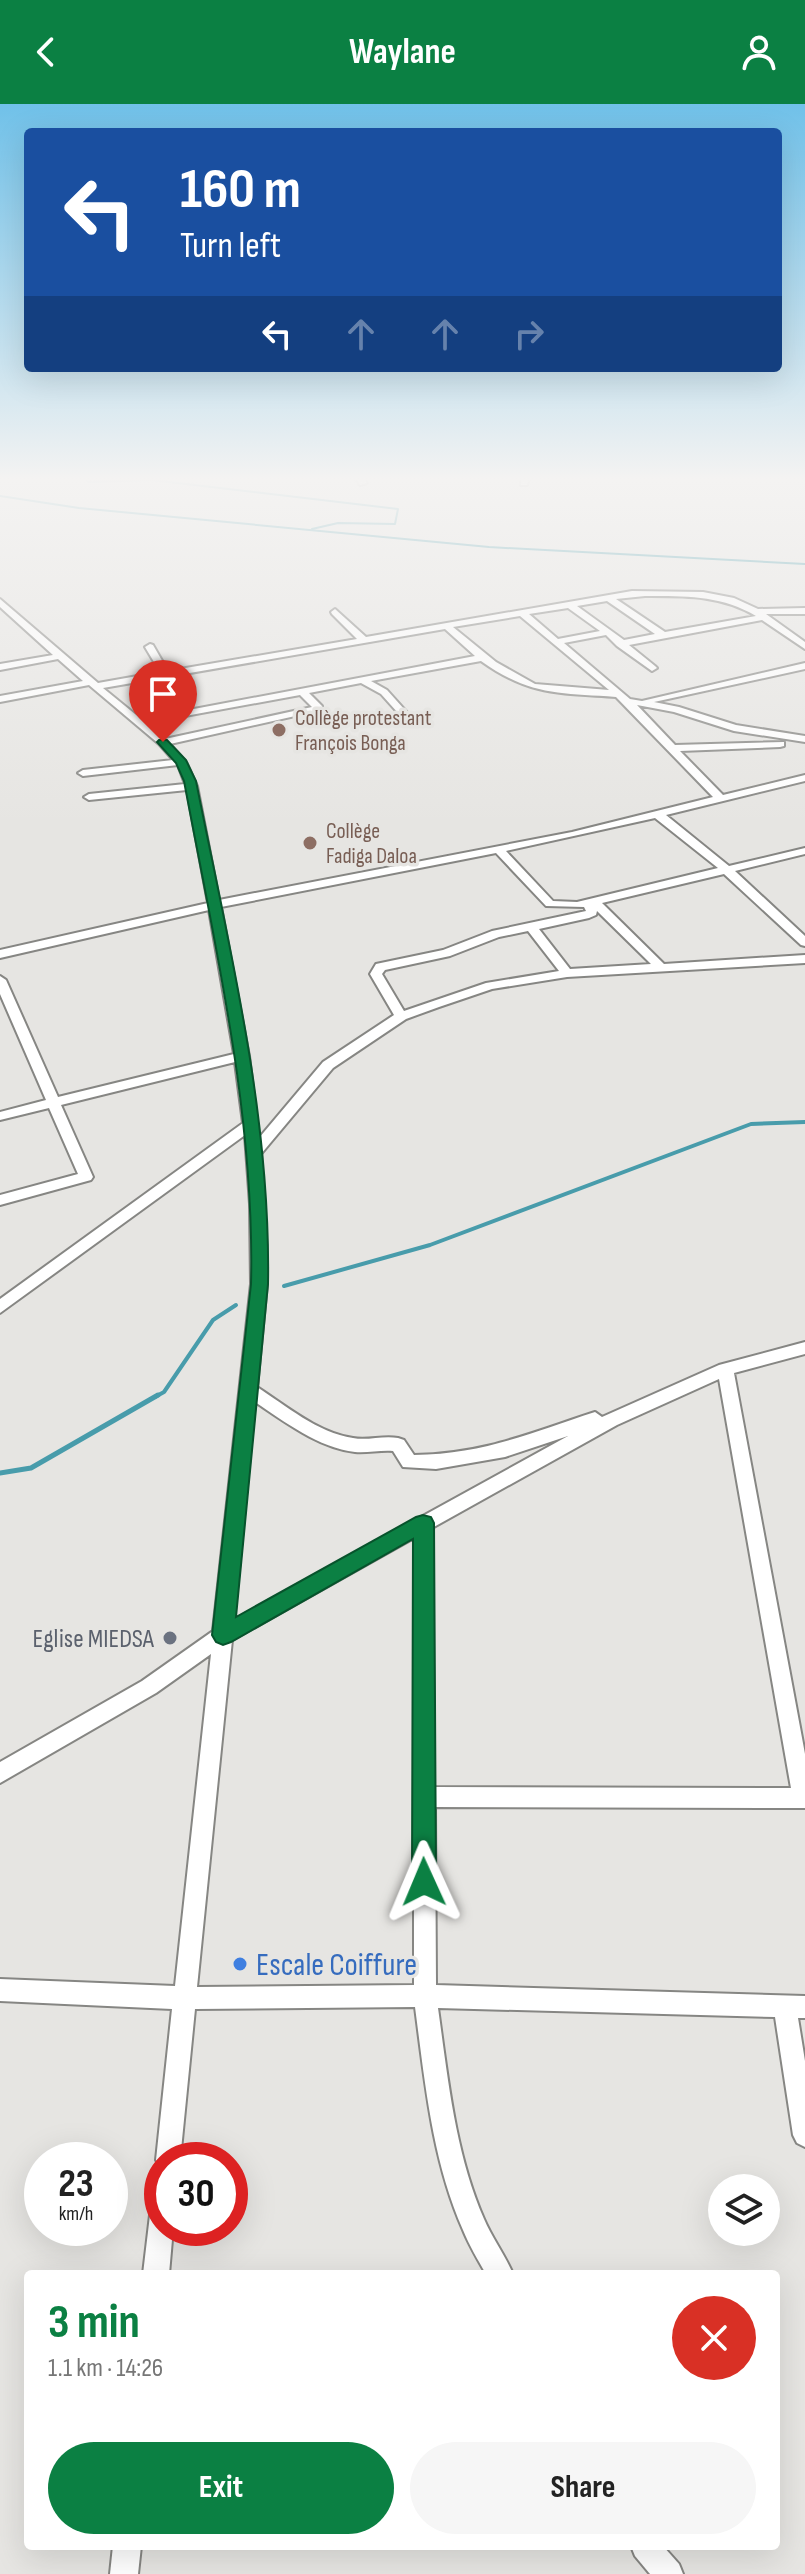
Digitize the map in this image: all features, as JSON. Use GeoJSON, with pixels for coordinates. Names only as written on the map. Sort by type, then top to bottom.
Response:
{"type":"FeatureCollection","features":[{"type":"Feature","properties":{"kind":"street"},"geometry":{"type":"LineString","coordinates":[[0,699],[632,594]]}},
{"type":"Feature","properties":{"kind":"street"},"geometry":{"type":"LineString","coordinates":[[641,594],[713,597],[741,604],[805,646]]}},
{"type":"Feature","properties":{"kind":"street"},"geometry":{"type":"LineString","coordinates":[[608,598],[663,635]]}},
{"type":"Feature","properties":{"kind":"street"},"geometry":{"type":"LineString","coordinates":[[0,602],[16,625],[62,656],[163,742],[181,762],[192,786],[242,1056],[255,1152],[260,1269],[170,2142]]}},
{"type":"Feature","properties":{"kind":"street"},"geometry":{"type":"LineString","coordinates":[[568,604],[652,668]]}},
{"type":"Feature","properties":{"kind":"street"},"geometry":{"type":"LineString","coordinates":[[620,644],[760,615],[805,611]]}},
{"type":"Feature","properties":{"kind":"street"},"geometry":{"type":"LineString","coordinates":[[335,612],[364,640]]}},
{"type":"Feature","properties":{"kind":"street"},"geometry":{"type":"LineString","coordinates":[[522,613],[623,697],[720,798]]}},
{"type":"Feature","properties":{"kind":"street"},"geometry":{"type":"LineString","coordinates":[[448,627],[471,649],[520,680],[540,688],[645,701],[734,728],[805,740]]}},
{"type":"Feature","properties":{"kind":"street"},"geometry":{"type":"LineString","coordinates":[[556,642],[608,632]]}},
{"type":"Feature","properties":{"kind":"street"},"geometry":{"type":"LineString","coordinates":[[150,647],[165,673]]}},
{"type":"Feature","properties":{"kind":"street"},"geometry":{"type":"LineString","coordinates":[[0,667],[62,656]]}},
{"type":"Feature","properties":{"kind":"street"},"geometry":{"type":"LineString","coordinates":[[139,722],[486,657]]}},
{"type":"Feature","properties":{"kind":"street"},"geometry":{"type":"LineString","coordinates":[[645,701],[805,666]]}},
{"type":"Feature","properties":{"kind":"street"},"geometry":{"type":"LineString","coordinates":[[362,680],[384,692],[410,721]]}},
{"type":"Feature","properties":{"kind":"street"},"geometry":{"type":"LineString","coordinates":[[163,742],[319,708],[302,691]]}},
{"type":"Feature","properties":{"kind":"street"},"geometry":{"type":"LineString","coordinates":[[672,748],[805,740]]}},
{"type":"Feature","properties":{"kind":"street"},"geometry":{"type":"LineString","coordinates":[[83,773],[181,762]]}},
{"type":"Feature","properties":{"kind":"street"},"geometry":{"type":"LineString","coordinates":[[0,954],[214,905],[499,850],[805,778]]}},
{"type":"Feature","properties":{"kind":"street"},"geometry":{"type":"LineString","coordinates":[[89,797],[192,786]]}},
{"type":"Feature","properties":{"kind":"street"},"geometry":{"type":"LineString","coordinates":[[656,813],[726,869],[805,942]]}},
{"type":"Feature","properties":{"kind":"street"},"geometry":{"type":"LineString","coordinates":[[499,850],[550,904],[577,905],[805,851]]}},
{"type":"Feature","properties":{"kind":"street"},"geometry":{"type":"LineString","coordinates":[[401,1016],[379,984],[376,974],[380,967],[446,953],[496,934],[592,913],[590,906],[594,901]]}},
{"type":"Feature","properties":{"kind":"street"},"geometry":{"type":"LineString","coordinates":[[594,901],[660,966]]}},
{"type":"Feature","properties":{"kind":"street"},"geometry":{"type":"LineString","coordinates":[[531,927],[567,973]]}},
{"type":"Feature","properties":{"kind":"street"},"geometry":{"type":"LineString","coordinates":[[255,1152],[320,1072],[401,1016],[490,986],[567,973],[805,959]]}},
{"type":"Feature","properties":{"kind":"street"},"geometry":{"type":"LineString","coordinates":[[0,980],[56,1102],[86,1177],[0,1200]]}},
{"type":"Feature","properties":{"kind":"street"},"geometry":{"type":"LineString","coordinates":[[0,1116],[242,1056]]}},
{"type":"Feature","properties":{"kind":"street"},"geometry":{"type":"LineString","coordinates":[[0,1307],[251,1124]]}},
{"type":"Feature","properties":{"kind":"street"},"geometry":{"type":"LineString","coordinates":[[249,1390],[311,1430],[358,1446],[394,1444],[401,1448],[406,1461],[456,1462],[489,1457],[725,1369],[805,1348]]}},
{"type":"Feature","properties":{"kind":"street"},"geometry":{"type":"LineString","coordinates":[[423,1797],[804,1798],[725,1369]]}},
{"type":"Feature","properties":{"kind":"street"},"geometry":{"type":"LineString","coordinates":[[0,1773],[149,1687],[223,1635],[659,1396]]}},
{"type":"Feature","properties":{"kind":"street"},"geometry":{"type":"LineString","coordinates":[[423,1523],[425,1996],[442,2119],[455,2168],[473,2225],[498,2270]]}},
{"type":"Feature","properties":{"kind":"street"},"geometry":{"type":"LineString","coordinates":[[0,1990],[185,1998],[425,1996],[795,2007],[805,2135]]}},
{"type":"Feature","properties":{"kind":"street"},"geometry":{"type":"LineString","coordinates":[[156,2270],[159,2246]]}},
{"type":"Feature","properties":{"kind":"street"},"geometry":{"type":"LineString","coordinates":[[124,2574],[127,2550]]}},
{"type":"Feature","properties":{"kind":"street"},"geometry":{"type":"LineString","coordinates":[[648,2550],[669,2574]]}},
{"type":"Feature","properties":{"kind":"waterway"},"geometry":{"type":"LineString","coordinates":[[284,1286],[430,1245],[751,1124],[805,1122]]}},
{"type":"Feature","properties":{"kind":"waterway"},"geometry":{"type":"LineString","coordinates":[[155,1397],[164,1392],[213,1320],[236,1305]]}},
{"type":"Feature","properties":{"kind":"waterway"},"geometry":{"type":"LineString","coordinates":[[0,1473],[31,1468],[158,1395]]}},
{"type":"Feature","properties":{"kind":"place","name":"Collège protestant François Bonga"},"geometry":{"type":"Point","coordinates":[279,730]}},
{"type":"Feature","properties":{"kind":"place","name":"Collège Fadiga Daloa"},"geometry":{"type":"Point","coordinates":[310,843]}},
{"type":"Feature","properties":{"kind":"place","name":"Eglise MIEDSA"},"geometry":{"type":"Point","coordinates":[170,1638]}},
{"type":"Feature","properties":{"kind":"place","name":"Escale Coiffure"},"geometry":{"type":"Point","coordinates":[240,1964]}},
{"type":"Feature","properties":{"kind":"route"},"geometry":{"type":"LineString","coordinates":[[163,742],[181,762],[190,781],[205,848],[242,1056],[255,1152],[261,1230],[259,1284],[223,1635],[423,1523],[424,1882]]}}]}
